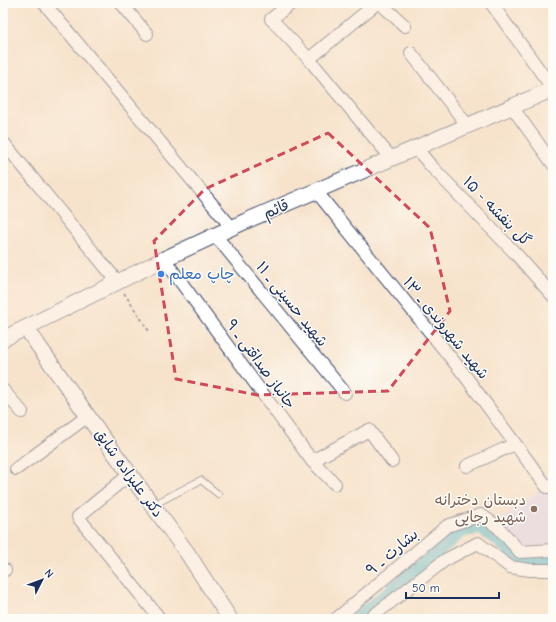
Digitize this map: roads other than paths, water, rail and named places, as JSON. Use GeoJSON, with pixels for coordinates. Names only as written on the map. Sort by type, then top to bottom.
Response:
{"type":"FeatureCollection","features":[{"type":"Feature","properties":{"kind":"street"},"geometry":{"type":"LineString","coordinates":[[44,3],[232,228]]}},
{"type":"Feature","properties":{"kind":"street"},"geometry":{"type":"LineString","coordinates":[[121,3],[148,34]]}},
{"type":"Feature","properties":{"kind":"street"},"geometry":{"type":"LineString","coordinates":[[292,3],[272,19],[310,59],[392,159]]}},
{"type":"Feature","properties":{"kind":"street"},"geometry":{"type":"LineString","coordinates":[[310,59],[379,3],[405,26]]}},
{"type":"Feature","properties":{"kind":"street"},"geometry":{"type":"LineString","coordinates":[[492,3],[553,89]]}},
{"type":"Feature","properties":{"kind":"street"},"geometry":{"type":"LineString","coordinates":[[411,53],[468,126]]}},
{"type":"Feature","properties":{"kind":"street","name":"قائم"},"geometry":{"type":"LineString","coordinates":[[5,334],[26,328],[215,235],[553,89]]}},
{"type":"Feature","properties":{"kind":"street"},"geometry":{"type":"LineString","coordinates":[[512,107],[553,164]]}},
{"type":"Feature","properties":{"kind":"street"},"geometry":{"type":"LineString","coordinates":[[3,142],[117,282]]}},
{"type":"Feature","properties":{"kind":"street","name":"گل بنفشه - ۱۵"},"geometry":{"type":"LineString","coordinates":[[416,148],[431,166],[516,254],[553,296]]}},
{"type":"Feature","properties":{"kind":"street","name":"شهید شهروندی ـ ۱۳"},"geometry":{"type":"LineString","coordinates":[[316,191],[462,373],[547,487]]}},
{"type":"Feature","properties":{"kind":"street","name":"شهید حسینی ـ ۱۱"},"geometry":{"type":"LineString","coordinates":[[215,235],[345,393]]}},
{"type":"Feature","properties":{"kind":"street","name":"جانباز صداقتی ـ ۹"},"geometry":{"type":"LineString","coordinates":[[164,259],[312,461],[335,484]]}},
{"type":"Feature","properties":{"kind":"street","name":"دکتر علیزاده شایق"},"geometry":{"type":"LineString","coordinates":[[26,328],[188,554],[230,619]]}},
{"type":"Feature","properties":{"kind":"street"},"geometry":{"type":"LineString","coordinates":[[3,390],[22,412]]}},
{"type":"Feature","properties":{"kind":"street"},"geometry":{"type":"LineString","coordinates":[[16,469],[88,416]]}},
{"type":"Feature","properties":{"kind":"street"},"geometry":{"type":"LineString","coordinates":[[312,461],[369,430],[392,461]]}},
{"type":"Feature","properties":{"kind":"street"},"geometry":{"type":"LineString","coordinates":[[467,466],[515,444]]}},
{"type":"Feature","properties":{"kind":"street"},"geometry":{"type":"LineString","coordinates":[[130,474],[78,517],[160,619]]}},
{"type":"Feature","properties":{"kind":"street","name":"بشارت ـ ۹"},"geometry":{"type":"LineString","coordinates":[[336,619],[447,526],[481,514],[498,527],[520,552],[553,550]]}},
{"type":"Feature","properties":{"kind":"street"},"geometry":{"type":"LineString","coordinates":[[369,619],[445,560],[478,543],[510,567],[530,570],[553,570]]}},
{"type":"Feature","properties":{"kind":"lane"},"geometry":{"type":"LineString","coordinates":[[153,505],[201,480],[218,494]]}},
{"type":"Feature","properties":{"kind":"waterway"},"geometry":{"type":"LineString","coordinates":[[356,619],[462,531],[480,528],[507,548],[517,560],[529,564],[553,560]]}},
{"type":"Feature","properties":{"kind":"place","name":"چاپ معلم"},"geometry":{"type":"Point","coordinates":[161,274]}},
{"type":"Feature","properties":{"kind":"place","name":"دبستان دخترانه شهید رجایی"},"geometry":{"type":"Point","coordinates":[534,509]}}]}
